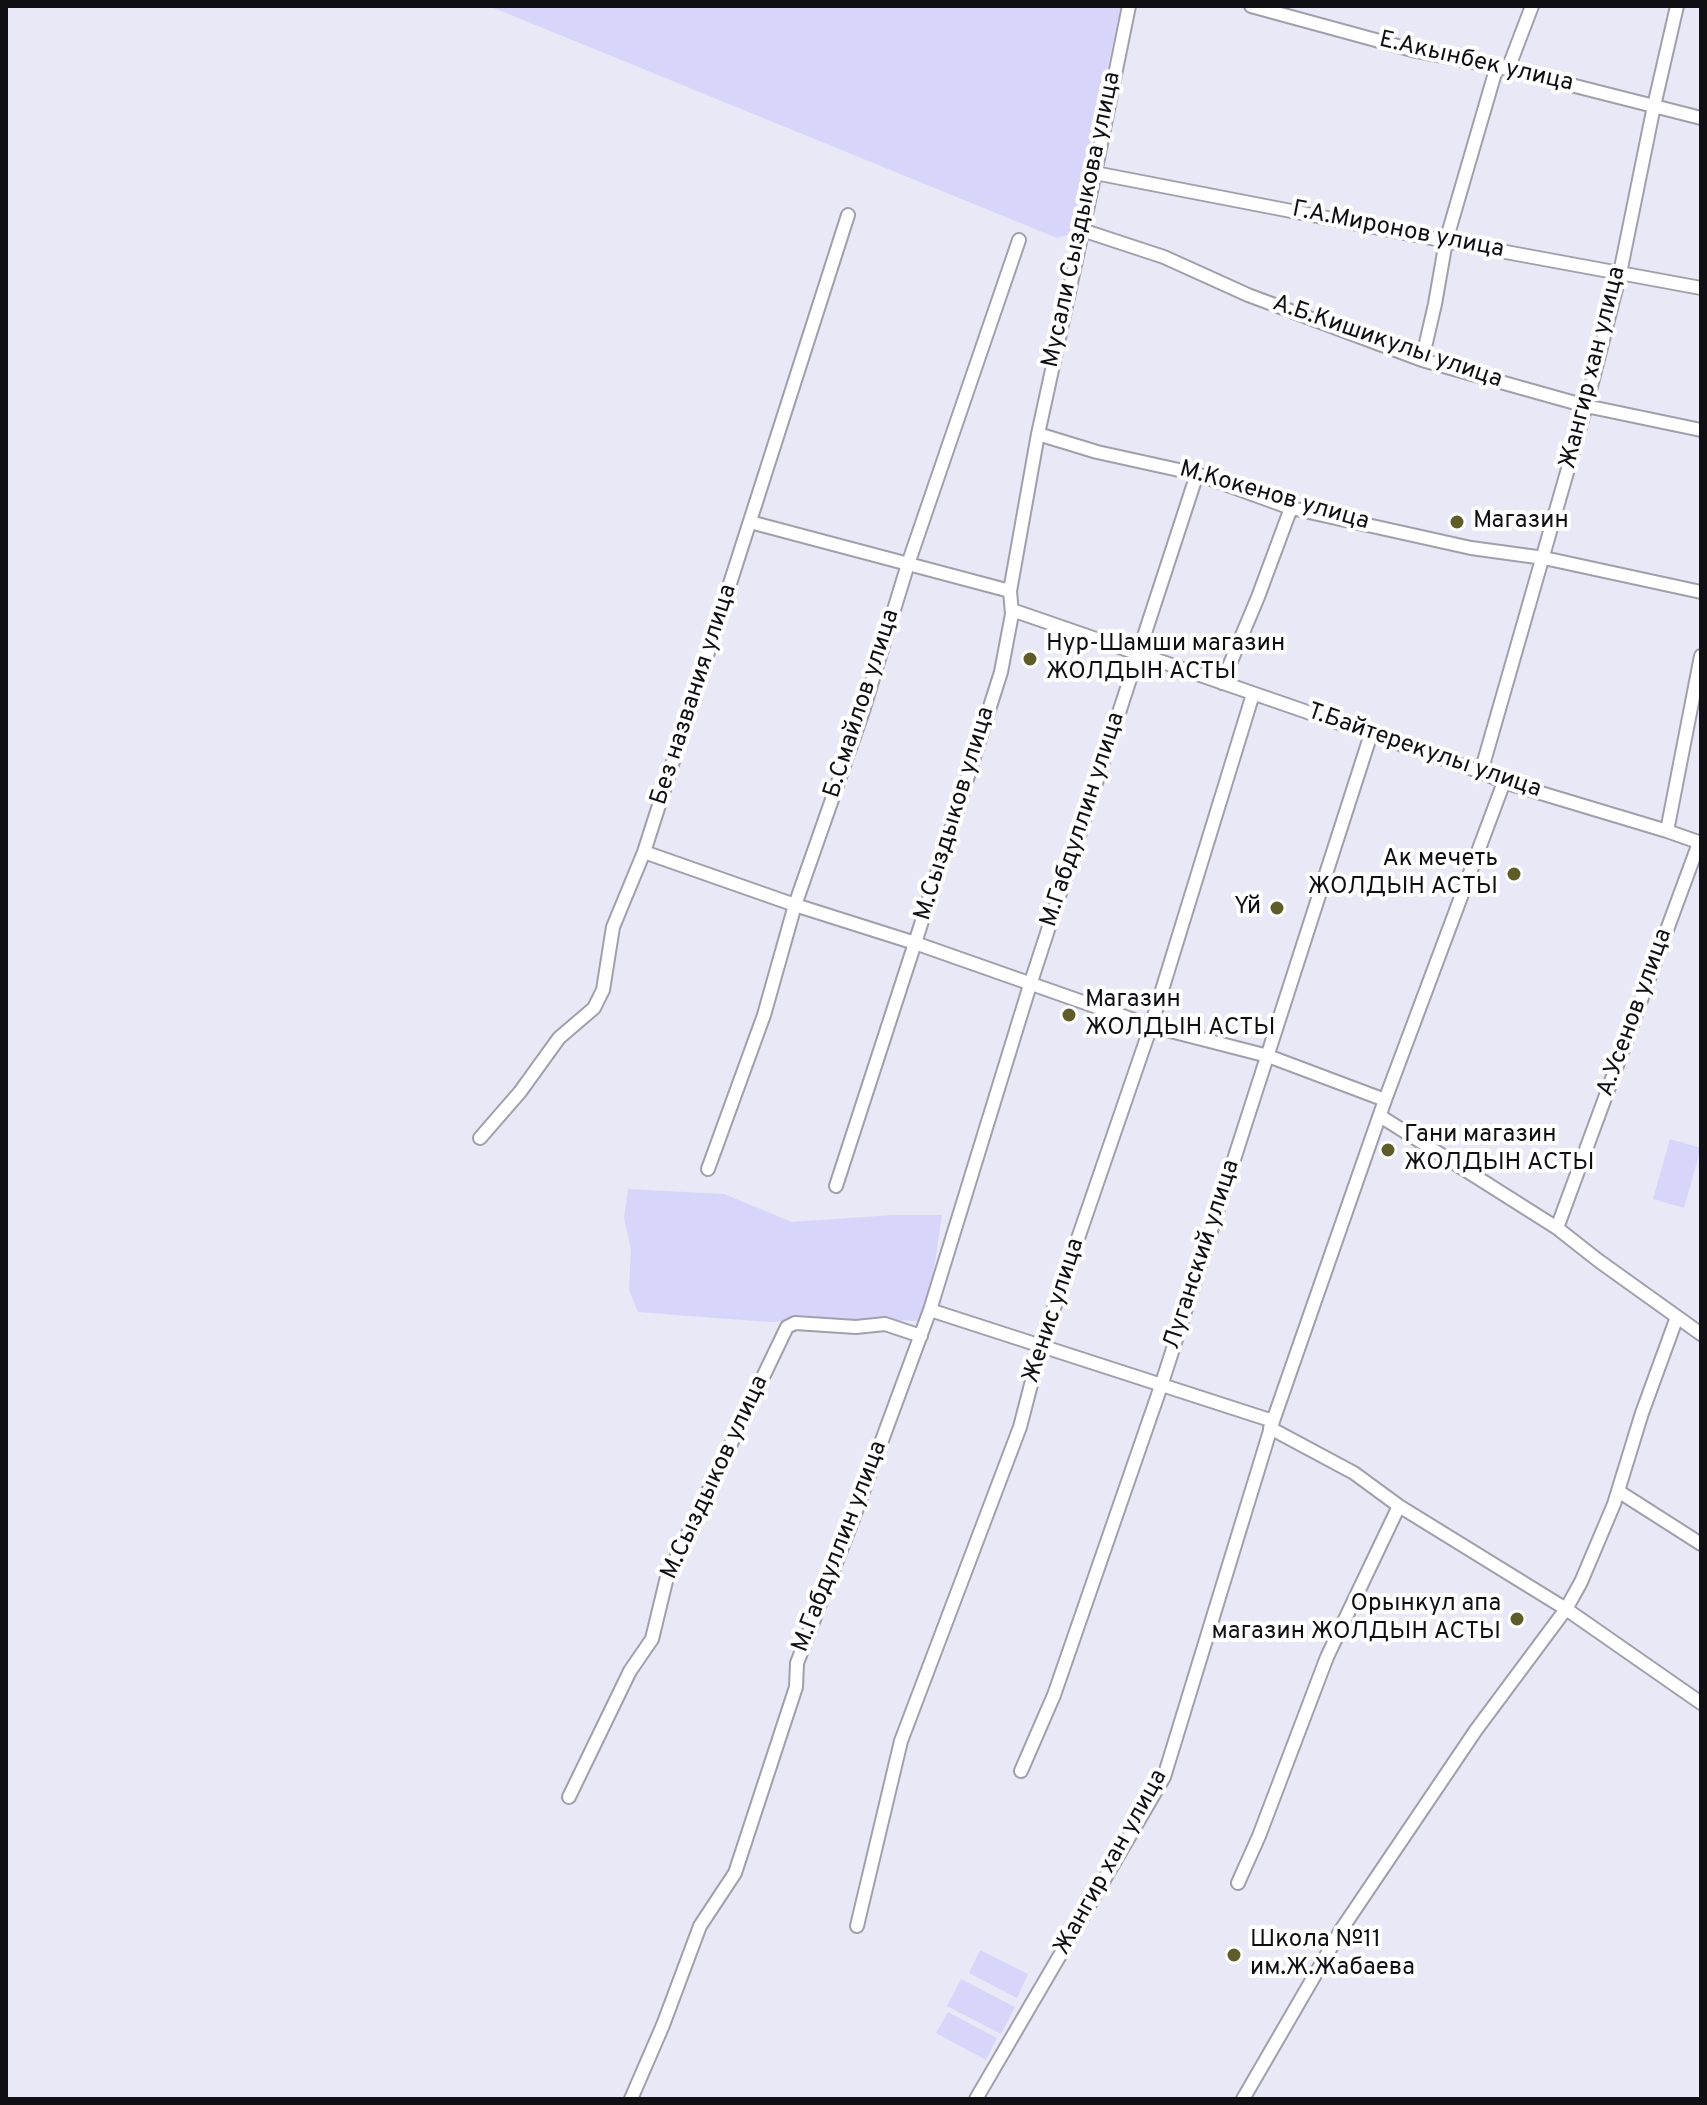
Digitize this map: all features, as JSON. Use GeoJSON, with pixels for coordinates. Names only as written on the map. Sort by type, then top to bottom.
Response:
{"type":"FeatureCollection","features":[{"type":"Feature","properties":{"kind":"street","name":"Мусали Сыздыкова улица"},"geometry":{"type":"LineString","coordinates":[[1038,434],[1129,6]]}},
{"type":"Feature","properties":{"kind":"street","name":"Е.Акынбек улица"},"geometry":{"type":"LineString","coordinates":[[1251,6],[1416,51],[1502,67],[1701,118]]}},
{"type":"Feature","properties":{"kind":"street"},"geometry":{"type":"LineString","coordinates":[[1422,360],[1446,241],[1469,166],[1502,67],[1532,6]]}},
{"type":"Feature","properties":{"kind":"street","name":"Жангир хан улица"},"geometry":{"type":"LineString","coordinates":[[1481,772],[1586,406],[1620,273],[1677,6]]}},
{"type":"Feature","properties":{"kind":"street","name":"Г.А.Миронов улица"},"geometry":{"type":"LineString","coordinates":[[1095,173],[1701,288]]}},
{"type":"Feature","properties":{"kind":"street","name":"Без названия улица"},"geometry":{"type":"LineString","coordinates":[[480,1138],[520,1092],[559,1038],[594,1008],[603,990],[613,927],[644,852],[848,215]]}},
{"type":"Feature","properties":{"kind":"street","name":"А.Б.Кишикулы улица"},"geometry":{"type":"LineString","coordinates":[[1082,230],[1164,257],[1248,295],[1422,360],[1586,406],[1701,430]]}},
{"type":"Feature","properties":{"kind":"street","name":"Б.Смайлов улица"},"geometry":{"type":"LineString","coordinates":[[708,1169],[764,1015],[795,905],[863,711],[908,564],[1019,240]]}},
{"type":"Feature","properties":{"kind":"street","name":"М.Кокенов улица"},"geometry":{"type":"LineString","coordinates":[[1038,434],[1097,452],[1197,474],[1291,508],[1471,548],[1544,558],[1701,592]]}},
{"type":"Feature","properties":{"kind":"street","name":"М.Сыздыков улица"},"geometry":{"type":"LineString","coordinates":[[836,1186],[1001,672],[1012,610],[1010,591],[1038,434]]}},
{"type":"Feature","properties":{"kind":"street","name":"М.Габдуллин улица"},"geometry":{"type":"LineString","coordinates":[[631,2099],[700,1926],[735,1873],[796,1687],[797,1663],[930,1310],[1030,985],[1197,474]]}},
{"type":"Feature","properties":{"kind":"street"},"geometry":{"type":"LineString","coordinates":[[1222,683],[1291,508]]}},
{"type":"Feature","properties":{"kind":"street"},"geometry":{"type":"LineString","coordinates":[[750,522],[1010,591]]}},
{"type":"Feature","properties":{"kind":"street","name":"Т.Байтерекулы улица"},"geometry":{"type":"LineString","coordinates":[[1012,610],[1504,782],[1700,843]]}},
{"type":"Feature","properties":{"kind":"street"},"geometry":{"type":"LineString","coordinates":[[1667,831],[1695,715],[1701,656]]}},
{"type":"Feature","properties":{"kind":"street","name":"Женис улица"},"geometry":{"type":"LineString","coordinates":[[857,1926],[901,1741],[1020,1427],[1041,1346],[1151,1026],[1253,694]]}},
{"type":"Feature","properties":{"kind":"street","name":"Луганский улица"},"geometry":{"type":"LineString","coordinates":[[1021,1771],[1054,1695],[1161,1386],[1371,734]]}},
{"type":"Feature","properties":{"kind":"street","name":"Жангир хан улица"},"geometry":{"type":"LineString","coordinates":[[976,2099],[1164,1777],[1272,1424],[1385,1100],[1504,782]]}},
{"type":"Feature","properties":{"kind":"street","name":"А.Усенов улица"},"geometry":{"type":"LineString","coordinates":[[1557,1228],[1700,843]]}},
{"type":"Feature","properties":{"kind":"street"},"geometry":{"type":"LineString","coordinates":[[644,852],[1151,1026],[1268,1056],[1385,1100]]}},
{"type":"Feature","properties":{"kind":"street"},"geometry":{"type":"LineString","coordinates":[[1380,1116],[1557,1228],[1701,1334]]}},
{"type":"Feature","properties":{"kind":"street"},"geometry":{"type":"LineString","coordinates":[[930,1310],[1272,1424],[1566,1609],[1701,1703]]}},
{"type":"Feature","properties":{"kind":"street"},"geometry":{"type":"LineString","coordinates":[[1243,2099],[1341,1930],[1476,1730],[1566,1609],[1581,1582],[1618,1491],[1677,1317]]}},
{"type":"Feature","properties":{"kind":"street","name":"М.Сыздыков улица"},"geometry":{"type":"LineString","coordinates":[[569,1797],[630,1671],[652,1639],[667,1577],[787,1327],[795,1323],[856,1327],[885,1324],[921,1336]]}},
{"type":"Feature","properties":{"kind":"street"},"geometry":{"type":"LineString","coordinates":[[1618,1491],[1701,1544]]}},
{"type":"Feature","properties":{"kind":"street"},"geometry":{"type":"LineString","coordinates":[[1238,1883],[1327,1657],[1399,1506]]}},
{"type":"Feature","properties":{"kind":"shaded area"},"geometry":{"type":"Polygon","coordinates":[[[489,6],[1121,6],[1071,234],[1057,238],[489,6]]]}},
{"type":"Feature","properties":{"kind":"shaded area"},"geometry":{"type":"Polygon","coordinates":[[[1670,1139],[1701,1148],[1684,1208],[1653,1199],[1670,1139]]]}},
{"type":"Feature","properties":{"kind":"shaded area"},"geometry":{"type":"Polygon","coordinates":[[[628,1189],[724,1194],[792,1222],[942,1215],[929,1302],[922,1321],[859,1319],[769,1322],[638,1312],[629,1290],[631,1250],[624,1218],[628,1189]]]}},
{"type":"Feature","properties":{"kind":"shaded area"},"geometry":{"type":"Polygon","coordinates":[[[980,1950],[1028,1974],[1017,1998],[969,1973],[980,1950]]]}},
{"type":"Feature","properties":{"kind":"shaded area"},"geometry":{"type":"Polygon","coordinates":[[[961,1979],[1015,2007],[1001,2034],[947,2006],[961,1979]]]}},
{"type":"Feature","properties":{"kind":"shaded area"},"geometry":{"type":"Polygon","coordinates":[[[948,2012],[997,2038],[986,2060],[936,2033],[948,2012]]]}},
{"type":"Feature","properties":{"kind":"place","name":"Магазин"},"geometry":{"type":"Point","coordinates":[1457,522]}},
{"type":"Feature","properties":{"kind":"place","name":"Нур-Шамши магазин ЖОЛДЫН АСТЫ"},"geometry":{"type":"Point","coordinates":[1030,659]}},
{"type":"Feature","properties":{"kind":"place","name":"Ак мечеть ЖОЛДЫН АСТЫ"},"geometry":{"type":"Point","coordinates":[1514,874]}},
{"type":"Feature","properties":{"kind":"place","name":"Үй"},"geometry":{"type":"Point","coordinates":[1277,908]}},
{"type":"Feature","properties":{"kind":"place","name":"Магазин ЖОЛДЫН АСТЫ"},"geometry":{"type":"Point","coordinates":[1069,1015]}},
{"type":"Feature","properties":{"kind":"place","name":"Гани магазин ЖОЛДЫН АСТЫ"},"geometry":{"type":"Point","coordinates":[1388,1150]}},
{"type":"Feature","properties":{"kind":"place","name":"Орынкул апа магазин ЖОЛДЫН АСТЫ"},"geometry":{"type":"Point","coordinates":[1517,1619]}},
{"type":"Feature","properties":{"kind":"place","name":"Школа №11 им.Ж.Жабаева"},"geometry":{"type":"Point","coordinates":[1234,1955]}}]}
